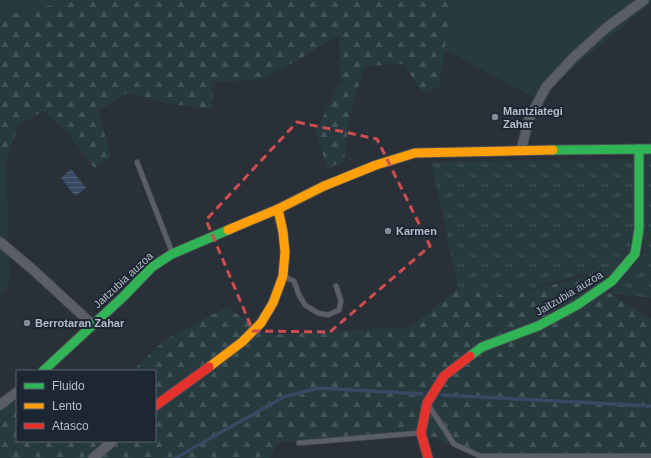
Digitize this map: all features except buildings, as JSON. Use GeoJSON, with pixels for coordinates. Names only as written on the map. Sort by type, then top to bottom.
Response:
{"type":"FeatureCollection","features":[{"type":"Feature","properties":{"kind":"street"},"geometry":{"type":"LineString","coordinates":[[521,150],[529,119],[546,86],[573,58],[606,28],[644,0]]}},
{"type":"Feature","properties":{"kind":"street","name":"Jaitzubia auzoa"},"geometry":{"type":"LineString","coordinates":[[428,458],[421,433],[427,403],[444,376],[482,347],[538,326],[577,305],[612,281],[635,254],[639,229],[639,149]]}},
{"type":"Feature","properties":{"kind":"street","name":"Jaitzubia auzoa"},"geometry":{"type":"LineString","coordinates":[[44,370],[93,325],[152,267],[172,254],[278,209],[324,186],[376,165],[415,153],[521,150],[651,149]]}},
{"type":"Feature","properties":{"kind":"street"},"geometry":{"type":"LineString","coordinates":[[156,405],[242,342],[261,323],[273,302],[283,276],[285,252],[283,232],[278,209]]}},
{"type":"Feature","properties":{"kind":"street"},"geometry":{"type":"LineString","coordinates":[[0,242],[31,268],[93,325]]}},
{"type":"Feature","properties":{"kind":"street"},"geometry":{"type":"LineString","coordinates":[[0,405],[16,393]]}},
{"type":"Feature","properties":{"kind":"street"},"geometry":{"type":"LineString","coordinates":[[93,458],[112,442]]}},
{"type":"Feature","properties":{"kind":"lane"},"geometry":{"type":"LineString","coordinates":[[137,162],[172,254]]}},
{"type":"Feature","properties":{"kind":"lane"},"geometry":{"type":"LineString","coordinates":[[283,276],[294,281],[299,295],[305,305],[318,313],[328,315],[339,310],[341,301],[336,286]]}},
{"type":"Feature","properties":{"kind":"lane"},"geometry":{"type":"LineString","coordinates":[[427,403],[454,444],[480,456],[651,456]]}},
{"type":"Feature","properties":{"kind":"lane"},"geometry":{"type":"LineString","coordinates":[[299,443],[421,433]]}},
{"type":"Feature","properties":{"kind":"highlighted area"},"geometry":{"type":"Polygon","coordinates":[[[297,122],[377,139],[430,246],[330,332],[253,331],[206,220],[297,122]]]}},
{"type":"Feature","properties":{"kind":"green space"},"geometry":{"type":"Polygon","coordinates":[[[0,0],[77,0],[0,16],[0,0]]]}},
{"type":"Feature","properties":{"kind":"green space"},"geometry":{"type":"Polygon","coordinates":[[[77,0],[456,0],[450,16],[439,87],[422,93],[404,64],[365,66],[349,117],[344,162],[327,168],[316,131],[340,82],[339,35],[298,60],[258,80],[213,82],[212,109],[171,104],[127,93],[98,111],[111,157],[95,169],[68,133],[43,111],[18,125],[6,161],[0,161],[0,16],[77,0]]]}},
{"type":"Feature","properties":{"kind":"green space"},"geometry":{"type":"Polygon","coordinates":[[[456,0],[651,0],[651,3],[537,99],[445,50],[450,16],[456,0]]]}},
{"type":"Feature","properties":{"kind":"green space"},"geometry":{"type":"Polygon","coordinates":[[[639,149],[651,150],[651,298],[609,293],[644,254],[639,149]]]}},
{"type":"Feature","properties":{"kind":"green space"},"geometry":{"type":"Polygon","coordinates":[[[634,159],[635,254],[597,286],[587,273],[506,296],[458,288],[431,162],[634,159]]]}},
{"type":"Feature","properties":{"kind":"green space"},"geometry":{"type":"Polygon","coordinates":[[[0,161],[6,161],[10,281],[0,296],[0,161]]]}},
{"type":"Feature","properties":{"kind":"green space"},"geometry":{"type":"Polygon","coordinates":[[[584,277],[651,319],[651,454],[480,456],[421,433],[279,442],[270,458],[0,458],[0,405],[3,403],[16,401],[16,442],[156,442],[156,370],[133,370],[166,339],[227,307],[267,335],[411,327],[458,288],[506,296],[584,277]]]}},
{"type":"Feature","properties":{"kind":"water"},"geometry":{"type":"Polygon","coordinates":[[[71,169],[86,188],[75,196],[61,178],[71,169]]]}},
{"type":"Feature","properties":{"kind":"waterway"},"geometry":{"type":"LineString","coordinates":[[176,458],[284,397],[318,388],[422,394]]}},
{"type":"Feature","properties":{"kind":"waterway"},"geometry":{"type":"LineString","coordinates":[[442,395],[651,406]]}},
{"type":"Feature","properties":{"kind":"traffic: fast"},"geometry":{"type":"LineString","coordinates":[[470,356],[482,347],[538,326],[577,305],[612,281],[635,254],[639,229],[639,149]]}},
{"type":"Feature","properties":{"kind":"traffic: fast"},"geometry":{"type":"LineString","coordinates":[[553,150],[651,149]]}},
{"type":"Feature","properties":{"kind":"traffic: fast"},"geometry":{"type":"LineString","coordinates":[[44,370],[123,297],[152,267],[172,254],[228,230]]}},
{"type":"Feature","properties":{"kind":"traffic: slow"},"geometry":{"type":"LineString","coordinates":[[278,209],[324,186],[376,165],[415,153],[553,150]]}},
{"type":"Feature","properties":{"kind":"traffic: slow"},"geometry":{"type":"LineString","coordinates":[[209,367],[242,342],[261,323],[273,303],[283,276],[285,252],[283,232],[278,209],[228,230]]}},
{"type":"Feature","properties":{"kind":"traffic: jam"},"geometry":{"type":"LineString","coordinates":[[428,458],[421,433],[427,403],[444,376],[470,356]]}},
{"type":"Feature","properties":{"kind":"traffic: jam"},"geometry":{"type":"LineString","coordinates":[[156,405],[209,367]]}},
{"type":"Feature","properties":{"kind":"place","name":"Mantziategi Zahar"},"geometry":{"type":"Point","coordinates":[495,117]}},
{"type":"Feature","properties":{"kind":"place","name":"Karmen"},"geometry":{"type":"Point","coordinates":[388,231]}},
{"type":"Feature","properties":{"kind":"place","name":"Berrotaran Zahar"},"geometry":{"type":"Point","coordinates":[27,323]}}]}
